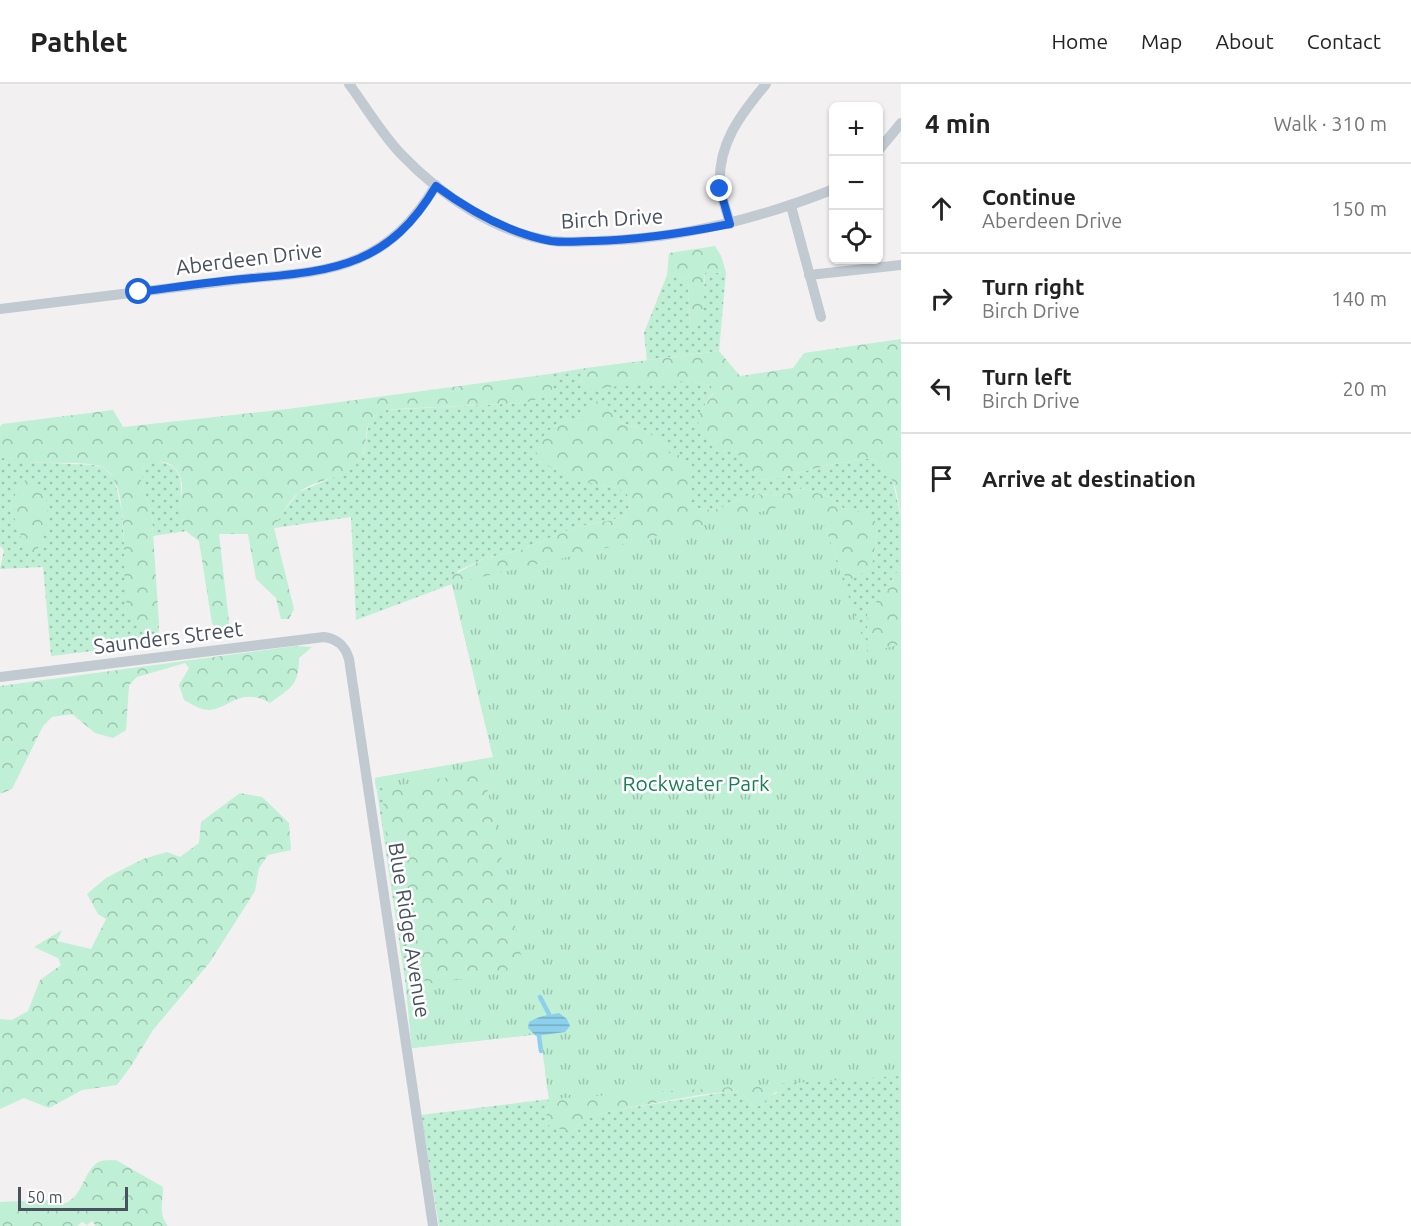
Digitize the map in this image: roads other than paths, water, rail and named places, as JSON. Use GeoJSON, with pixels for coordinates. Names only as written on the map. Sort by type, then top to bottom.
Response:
{"type":"FeatureCollection","features":[{"type":"Feature","properties":{"kind":"street","name":"Birch Drive"},"geometry":{"type":"LineString","coordinates":[[350,84],[393,145],[436,186],[481,215],[524,234],[553,241],[618,240],[661,236],[730,224],[791,206],[829,191]]}},
{"type":"Feature","properties":{"kind":"street"},"geometry":{"type":"LineString","coordinates":[[730,224],[720,189],[723,150],[742,112],[766,84]]}},
{"type":"Feature","properties":{"kind":"street"},"geometry":{"type":"LineString","coordinates":[[883,146],[901,123]]}},
{"type":"Feature","properties":{"kind":"street","name":"Aberdeen Drive"},"geometry":{"type":"LineString","coordinates":[[0,309],[252,278],[288,276],[356,261],[388,242],[406,227],[424,206],[436,186]]}},
{"type":"Feature","properties":{"kind":"street"},"geometry":{"type":"LineString","coordinates":[[791,206],[821,317]]}},
{"type":"Feature","properties":{"kind":"street"},"geometry":{"type":"LineString","coordinates":[[809,275],[901,265]]}},
{"type":"Feature","properties":{"kind":"street","name":"Saunders Street"},"geometry":{"type":"LineString","coordinates":[[0,677],[324,637],[339,642]]}},
{"type":"Feature","properties":{"kind":"street","name":"Blue Ridge Avenue"},"geometry":{"type":"LineString","coordinates":[[339,642],[346,650],[349,659],[433,1226]]}},
{"type":"Feature","properties":{"kind":"water"},"geometry":{"type":"Polygon","coordinates":[[[559,1013],[567,1019],[570,1026],[565,1032],[536,1036],[528,1028],[529,1022],[533,1020],[559,1013]]]}},
{"type":"Feature","properties":{"kind":"waterway"},"geometry":{"type":"LineString","coordinates":[[540,997],[549,1014]]}},
{"type":"Feature","properties":{"kind":"waterway"},"geometry":{"type":"LineString","coordinates":[[539,1036],[541,1051]]}},
{"type":"Feature","properties":{"kind":"park label","name":"Rockwater Park"},"geometry":{"type":"Point","coordinates":[696,783]}}]}
